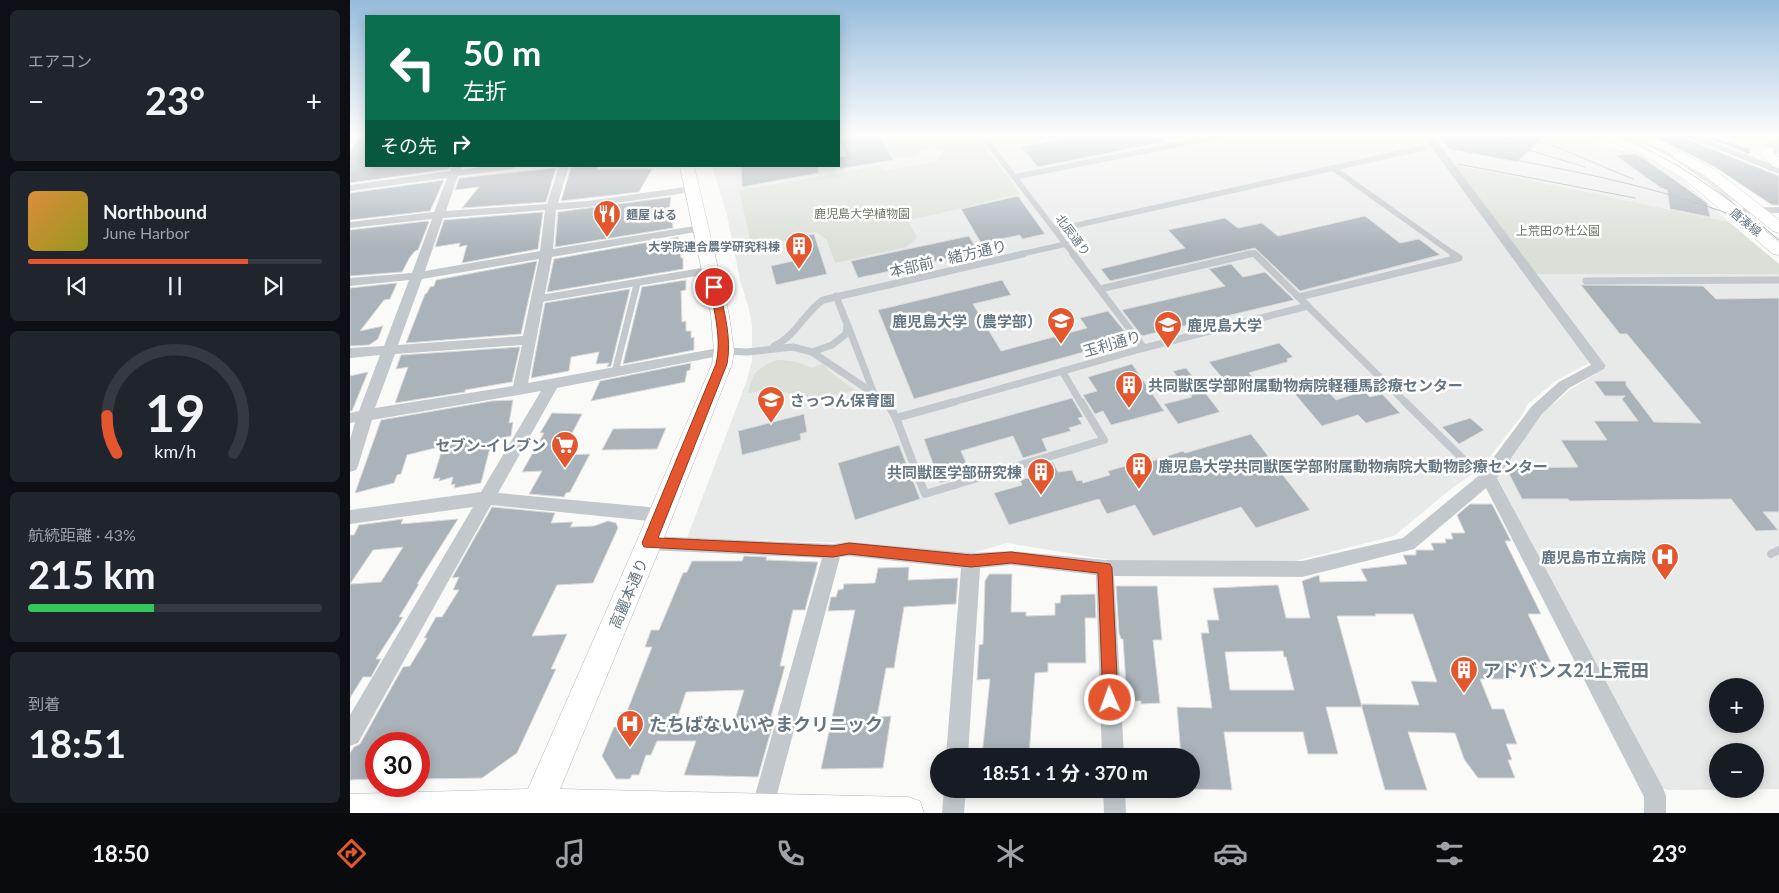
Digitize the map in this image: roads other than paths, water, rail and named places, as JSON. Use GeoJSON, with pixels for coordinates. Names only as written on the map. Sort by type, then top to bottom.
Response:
{"type":"FeatureCollection","features":[{"type":"Feature","properties":{"kind":"street"},"geometry":{"type":"LineString","coordinates":[[350,188],[433,174]]}},
{"type":"Feature","properties":{"kind":"street"},"geometry":{"type":"LineString","coordinates":[[350,466],[365,416],[455,174]]}},
{"type":"Feature","properties":{"kind":"street"},"geometry":{"type":"LineString","coordinates":[[520,389],[546,255],[551,207],[561,174]]}},
{"type":"Feature","properties":{"kind":"street","name":"高麗本通り"},"geometry":{"type":"LineString","coordinates":[[536,809],[717,378],[724,351],[720,314],[689,174]]}},
{"type":"Feature","properties":{"kind":"street"},"geometry":{"type":"LineString","coordinates":[[649,543],[833,552],[849,549],[971,561],[1011,558],[1105,568],[1302,569],[1408,544],[1488,477],[1537,410],[1564,385],[1599,366],[1450,174]]}},
{"type":"Feature","properties":{"kind":"street","name":"唐湊線"},"geometry":{"type":"LineString","coordinates":[[1684,174],[1732,210],[1779,250]]}},
{"type":"Feature","properties":{"kind":"street","name":"唐湊線"},"geometry":{"type":"LineString","coordinates":[[1711,174],[1779,228]]}},
{"type":"Feature","properties":{"kind":"street"},"geometry":{"type":"LineString","coordinates":[[350,225],[439,215],[588,204],[692,189]]}},
{"type":"Feature","properties":{"kind":"street"},"geometry":{"type":"LineString","coordinates":[[1732,210],[1779,210]]}},
{"type":"Feature","properties":{"kind":"street"},"geometry":{"type":"LineString","coordinates":[[350,282],[416,276],[701,228]]}},
{"type":"Feature","properties":{"kind":"street"},"geometry":{"type":"LineString","coordinates":[[350,353],[528,340]]}},
{"type":"Feature","properties":{"kind":"street"},"geometry":{"type":"LineString","coordinates":[[350,418],[552,384],[724,351]]}},
{"type":"Feature","properties":{"kind":"street"},"geometry":{"type":"LineString","coordinates":[[350,734],[552,384]]}},
{"type":"Feature","properties":{"kind":"street"},"geometry":{"type":"LineString","coordinates":[[1488,477],[1655,796],[1655,813]]}},
{"type":"Feature","properties":{"kind":"street"},"geometry":{"type":"LineString","coordinates":[[350,518],[487,498],[659,515]]}},
{"type":"Feature","properties":{"kind":"street"},"geometry":{"type":"LineString","coordinates":[[761,812],[833,552]]}},
{"type":"Feature","properties":{"kind":"street"},"geometry":{"type":"LineString","coordinates":[[958,748],[971,561]]}},
{"type":"Feature","properties":{"kind":"street"},"geometry":{"type":"LineString","coordinates":[[1105,568],[1113,748]]}},
{"type":"Feature","properties":{"kind":"street"},"geometry":{"type":"LineString","coordinates":[[952,813],[954,798]]}},
{"type":"Feature","properties":{"kind":"street"},"geometry":{"type":"LineString","coordinates":[[1114,798],[1115,813]]}},
{"type":"Feature","properties":{"kind":"street"},"geometry":{"type":"LineString","coordinates":[[350,810],[536,809],[908,813]]}},
{"type":"Feature","properties":{"kind":"lane","name":"北辰通り"},"geometry":{"type":"LineString","coordinates":[[1012,174],[1144,348]]}},
{"type":"Feature","properties":{"kind":"lane"},"geometry":{"type":"LineString","coordinates":[[1014,177],[1029,174]]}},
{"type":"Feature","properties":{"kind":"lane"},"geometry":{"type":"LineString","coordinates":[[1055,230],[1305,174]]}},
{"type":"Feature","properties":{"kind":"lane"},"geometry":{"type":"LineString","coordinates":[[1299,297],[1459,258],[1340,174]]}},
{"type":"Feature","properties":{"kind":"lane","name":"本部前・緒方通り"},"geometry":{"type":"LineString","coordinates":[[763,350],[783,343],[796,330],[814,305],[836,296],[1066,244]]}},
{"type":"Feature","properties":{"kind":"lane"},"geometry":{"type":"LineString","coordinates":[[1100,289],[1254,253],[1470,466]]}},
{"type":"Feature","properties":{"kind":"lane"},"geometry":{"type":"LineString","coordinates":[[538,299],[637,284],[711,270]]}},
{"type":"Feature","properties":{"kind":"lane"},"geometry":{"type":"LineString","coordinates":[[1586,281],[1779,280]]}},
{"type":"Feature","properties":{"kind":"lane"},"geometry":{"type":"LineString","coordinates":[[616,372],[637,284]]}},
{"type":"Feature","properties":{"kind":"lane"},"geometry":{"type":"LineString","coordinates":[[836,296],[873,391]]}},
{"type":"Feature","properties":{"kind":"lane","name":"玉利通り"},"geometry":{"type":"LineString","coordinates":[[896,418],[1144,348],[1308,306]]}},
{"type":"Feature","properties":{"kind":"lane"},"geometry":{"type":"LineString","coordinates":[[812,352],[832,345],[846,334],[847,324]]}},
{"type":"Feature","properties":{"kind":"lane"},"geometry":{"type":"LineString","coordinates":[[724,351],[747,352],[793,347],[812,352],[886,400],[896,418],[925,494],[1104,440],[1062,371]]}},
{"type":"Feature","properties":{"kind":"tram line"},"geometry":{"type":"LineString","coordinates":[[1510,174],[1635,198]]}},
{"type":"Feature","properties":{"kind":"tram line"},"geometry":{"type":"LineString","coordinates":[[1585,174],[1688,200],[1763,227]]}},
{"type":"Feature","properties":{"kind":"tram line"},"geometry":{"type":"LineString","coordinates":[[1621,174],[1633,179]]}},
{"type":"Feature","properties":{"kind":"tram line"},"geometry":{"type":"LineString","coordinates":[[1691,174],[1722,195],[1763,227]]}},
{"type":"Feature","properties":{"kind":"tram line"},"geometry":{"type":"LineString","coordinates":[[1763,227],[1779,240]]}},
{"type":"Feature","properties":{"kind":"place","name":"麺屋 はる"},"geometry":{"type":"Point","coordinates":[607,238]}},
{"type":"Feature","properties":{"kind":"place","name":"大学院連合農学研究科棟"},"geometry":{"type":"Point","coordinates":[799,270]}},
{"type":"Feature","properties":{"kind":"place","name":"鹿児島大学（農学部）"},"geometry":{"type":"Point","coordinates":[1061,345]}},
{"type":"Feature","properties":{"kind":"place","name":"鹿児島大学"},"geometry":{"type":"Point","coordinates":[1168,349]}},
{"type":"Feature","properties":{"kind":"place","name":"共同獣医学部附属動物病院軽種馬診療センター"},"geometry":{"type":"Point","coordinates":[1129,409]}},
{"type":"Feature","properties":{"kind":"place","name":"さっつん保育園"},"geometry":{"type":"Point","coordinates":[771,424]}},
{"type":"Feature","properties":{"kind":"place","name":"セブン-イレブン"},"geometry":{"type":"Point","coordinates":[565,469]}},
{"type":"Feature","properties":{"kind":"place","name":"鹿児島大学共同獣医学部附属動物病院大動物診療センター"},"geometry":{"type":"Point","coordinates":[1139,490]}},
{"type":"Feature","properties":{"kind":"place","name":"共同獣医学部研究棟"},"geometry":{"type":"Point","coordinates":[1041,496]}},
{"type":"Feature","properties":{"kind":"place","name":"鹿児島市立病院"},"geometry":{"type":"Point","coordinates":[1665,581]}},
{"type":"Feature","properties":{"kind":"place","name":"アドバンス21上荒田"},"geometry":{"type":"Point","coordinates":[1464,694]}},
{"type":"Feature","properties":{"kind":"place","name":"たちばないいやまクリニック"},"geometry":{"type":"Point","coordinates":[630,748]}},
{"type":"Feature","properties":{"kind":"park label","name":"鹿児島大学植物園"},"geometry":{"type":"Point","coordinates":[862,213]}},
{"type":"Feature","properties":{"kind":"park label","name":"上荒田の杜公園"},"geometry":{"type":"Point","coordinates":[1558,230]}}]}
